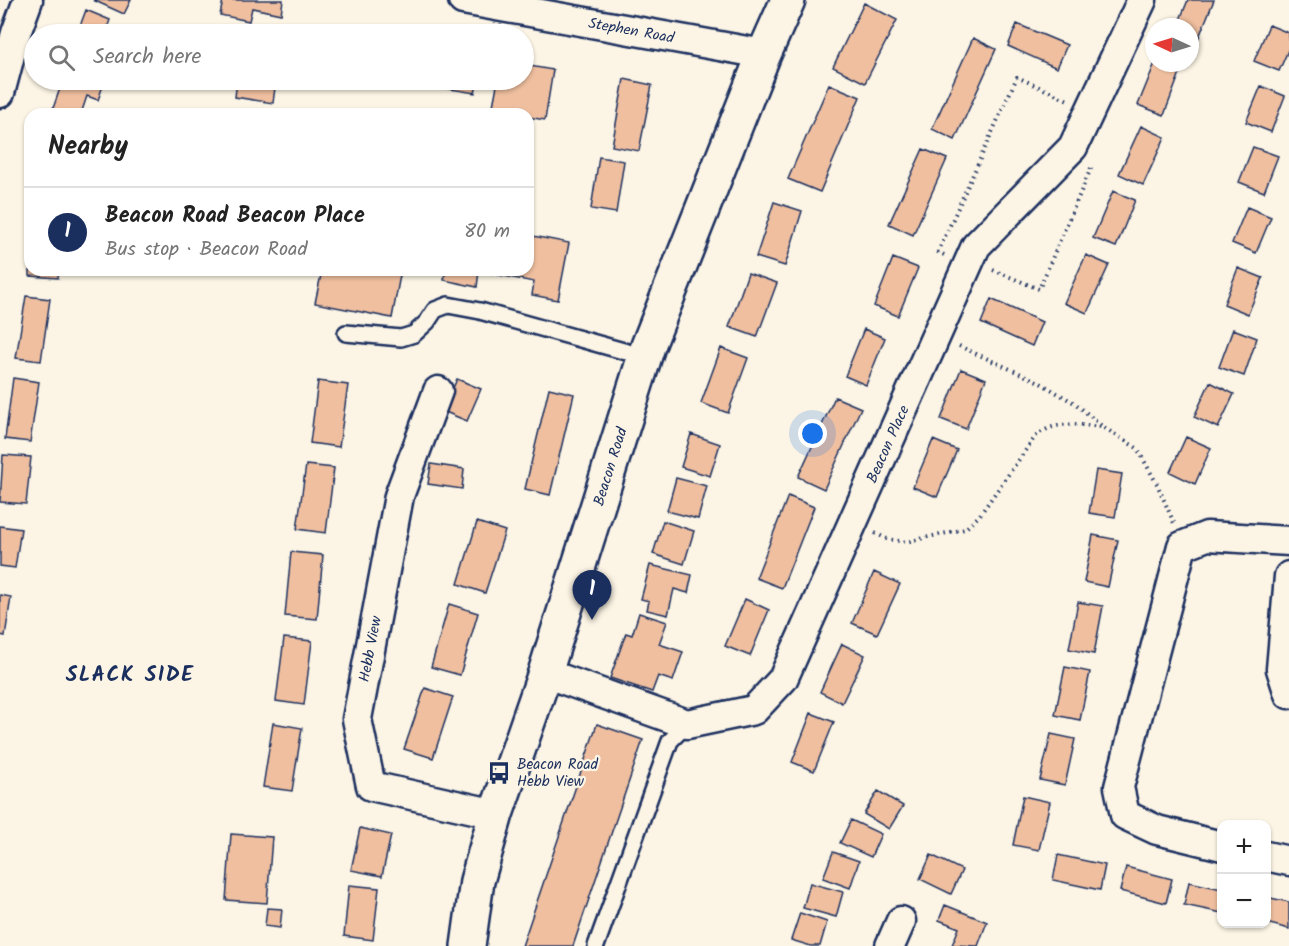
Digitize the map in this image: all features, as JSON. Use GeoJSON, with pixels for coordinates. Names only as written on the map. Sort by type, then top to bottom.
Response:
{"type":"FeatureCollection","features":[{"type":"Feature","properties":{"kind":"main road","name":"Beacon Road"},"geometry":{"type":"LineString","coordinates":[[468,946],[477,881],[496,814],[545,673],[645,357],[764,54],[788,0]]}},
{"type":"Feature","properties":{"kind":"street"},"geometry":{"type":"LineString","coordinates":[[0,93],[16,33],[28,0]]}},
{"type":"Feature","properties":{"kind":"street","name":"Stephen Road"},"geometry":{"type":"LineString","coordinates":[[463,0],[764,54]]}},
{"type":"Feature","properties":{"kind":"street","name":"Beacon Place"},"geometry":{"type":"LineString","coordinates":[[687,724],[754,710],[783,679],[976,246],[1072,147],[1142,0]]}},
{"type":"Feature","properties":{"kind":"street","name":"Hebb View"},"geometry":{"type":"LineString","coordinates":[[438,391],[399,496],[357,719],[371,786],[496,814]]}},
{"type":"Feature","properties":{"kind":"street"},"geometry":{"type":"LineString","coordinates":[[1217,845],[1157,830],[1125,815],[1119,787],[1182,546],[1207,536],[1289,541]]}},
{"type":"Feature","properties":{"kind":"street"},"geometry":{"type":"LineString","coordinates":[[1289,576],[1281,669],[1289,694]]}},
{"type":"Feature","properties":{"kind":"street"},"geometry":{"type":"LineString","coordinates":[[545,673],[687,724]]}},
{"type":"Feature","properties":{"kind":"street"},"geometry":{"type":"LineString","coordinates":[[1271,857],[1289,861]]}},
{"type":"Feature","properties":{"kind":"lane"},"geometry":{"type":"LineString","coordinates":[[346,333],[401,338],[414,334],[435,310],[448,304],[645,357]]}},
{"type":"Feature","properties":{"kind":"lane"},"geometry":{"type":"LineString","coordinates":[[596,946],[670,741],[687,724]]}},
{"type":"Feature","properties":{"kind":"path"},"geometry":{"type":"LineString","coordinates":[[936,336],[1037,381],[1076,404],[1103,427],[1137,448],[1172,515],[1182,546]]}},
{"type":"Feature","properties":{"kind":"path"},"geometry":{"type":"LineString","coordinates":[[854,521],[887,540],[906,542],[965,529],[979,516],[1035,437],[1046,428],[1062,424],[1103,427]]}},
{"type":"Feature","properties":{"kind":"building"},"geometry":{"type":"Polygon","coordinates":[[[93,0],[131,0],[124,14],[93,0]]]}},
{"type":"Feature","properties":{"kind":"building"},"geometry":{"type":"Polygon","coordinates":[[[223,0],[283,0],[281,14],[252,8],[249,21],[220,15],[223,0]]]}},
{"type":"Feature","properties":{"kind":"building"},"geometry":{"type":"Polygon","coordinates":[[[1188,0],[1214,0],[1199,37],[1199,18],[1181,18],[1188,0]]]}},
{"type":"Feature","properties":{"kind":"building"},"geometry":{"type":"Polygon","coordinates":[[[864,3],[897,20],[865,83],[833,67],[864,3]]]}},
{"type":"Feature","properties":{"kind":"building"},"geometry":{"type":"Polygon","coordinates":[[[86,10],[110,20],[109,24],[81,24],[86,10]]]}},
{"type":"Feature","properties":{"kind":"building"},"geometry":{"type":"Polygon","coordinates":[[[1017,24],[1067,45],[1057,68],[1008,46],[1017,24]]]}},
{"type":"Feature","properties":{"kind":"building"},"geometry":{"type":"Polygon","coordinates":[[[1269,25],[1289,33],[1289,48],[1279,71],[1254,61],[1269,25]]]}},
{"type":"Feature","properties":{"kind":"building"},"geometry":{"type":"Polygon","coordinates":[[[973,38],[996,49],[955,140],[932,129],[973,38]]]}},
{"type":"Feature","properties":{"kind":"building"},"geometry":{"type":"Polygon","coordinates":[[[534,67],[553,70],[545,120],[534,118],[534,108],[493,108],[496,90],[534,90],[534,67]]]}},
{"type":"Feature","properties":{"kind":"building"},"geometry":{"type":"Polygon","coordinates":[[[1151,72],[1180,72],[1164,115],[1138,105],[1151,72]]]}},
{"type":"Feature","properties":{"kind":"building"},"geometry":{"type":"Polygon","coordinates":[[[624,79],[652,85],[639,151],[612,146],[624,79]]]}},
{"type":"Feature","properties":{"kind":"building"},"geometry":{"type":"Polygon","coordinates":[[[829,84],[860,97],[820,192],[788,179],[829,84]]]}},
{"type":"Feature","properties":{"kind":"building"},"geometry":{"type":"Polygon","coordinates":[[[1261,86],[1285,96],[1271,132],[1246,122],[1261,86]]]}},
{"type":"Feature","properties":{"kind":"building"},"geometry":{"type":"Polygon","coordinates":[[[59,90],[102,90],[98,100],[87,96],[83,108],[53,108],[59,90]]]}},
{"type":"Feature","properties":{"kind":"building"},"geometry":{"type":"Polygon","coordinates":[[[236,90],[275,90],[273,103],[235,97],[236,90]]]}},
{"type":"Feature","properties":{"kind":"building"},"geometry":{"type":"Polygon","coordinates":[[[456,90],[476,90],[475,93],[456,90]]]}},
{"type":"Feature","properties":{"kind":"building"},"geometry":{"type":"Polygon","coordinates":[[[1141,126],[1165,137],[1143,185],[1119,174],[1141,126]]]}},
{"type":"Feature","properties":{"kind":"building"},"geometry":{"type":"Polygon","coordinates":[[[1253,147],[1278,156],[1264,192],[1239,182],[1253,147]]]}},
{"type":"Feature","properties":{"kind":"building"},"geometry":{"type":"Polygon","coordinates":[[[923,149],[947,159],[913,235],[889,224],[923,149]]]}},
{"type":"Feature","properties":{"kind":"building"},"geometry":{"type":"Polygon","coordinates":[[[599,157],[624,161],[616,213],[591,209],[599,157]]]}},
{"type":"Feature","properties":{"kind":"building"},"geometry":{"type":"Polygon","coordinates":[[[1113,191],[1135,200],[1116,247],[1093,238],[1113,191]]]}},
{"type":"Feature","properties":{"kind":"building"},"geometry":{"type":"Polygon","coordinates":[[[774,202],[802,211],[785,266],[756,257],[774,202]]]}},
{"type":"Feature","properties":{"kind":"building"},"geometry":{"type":"Polygon","coordinates":[[[1247,207],[1271,217],[1256,253],[1232,243],[1247,207]]]}},
{"type":"Feature","properties":{"kind":"building"},"geometry":{"type":"Polygon","coordinates":[[[534,236],[569,243],[558,300],[532,295],[534,282],[504,276],[534,276],[534,236]]]}},
{"type":"Feature","properties":{"kind":"building"},"geometry":{"type":"Polygon","coordinates":[[[1086,255],[1109,265],[1087,313],[1064,303],[1086,255]]]}},
{"type":"Feature","properties":{"kind":"building"},"geometry":{"type":"Polygon","coordinates":[[[893,258],[918,268],[898,316],[874,306],[893,258]]]}},
{"type":"Feature","properties":{"kind":"building"},"geometry":{"type":"Polygon","coordinates":[[[1238,268],[1263,278],[1248,314],[1224,304],[1238,268]]]}},
{"type":"Feature","properties":{"kind":"building"},"geometry":{"type":"Polygon","coordinates":[[[748,273],[777,283],[757,337],[729,327],[748,273]]]}},
{"type":"Feature","properties":{"kind":"building"},"geometry":{"type":"Polygon","coordinates":[[[30,276],[58,276],[58,278],[30,276]]]}},
{"type":"Feature","properties":{"kind":"building"},"geometry":{"type":"Polygon","coordinates":[[[321,276],[400,276],[392,318],[315,303],[321,276]]]}},
{"type":"Feature","properties":{"kind":"building"},"geometry":{"type":"Polygon","coordinates":[[[445,276],[478,276],[477,287],[444,280],[445,276]]]}},
{"type":"Feature","properties":{"kind":"building"},"geometry":{"type":"Polygon","coordinates":[[[26,296],[50,299],[41,361],[16,358],[26,296]]]}},
{"type":"Feature","properties":{"kind":"building"},"geometry":{"type":"Polygon","coordinates":[[[991,299],[1042,322],[1032,346],[981,323],[991,299]]]}},
{"type":"Feature","properties":{"kind":"building"},"geometry":{"type":"Polygon","coordinates":[[[864,329],[885,338],[866,385],[845,376],[864,329]]]}},
{"type":"Feature","properties":{"kind":"building"},"geometry":{"type":"Polygon","coordinates":[[[1233,329],[1257,338],[1244,376],[1219,367],[1233,329]]]}},
{"type":"Feature","properties":{"kind":"building"},"geometry":{"type":"Polygon","coordinates":[[[721,348],[748,358],[728,413],[701,403],[721,348]]]}},
{"type":"Feature","properties":{"kind":"building"},"geometry":{"type":"Polygon","coordinates":[[[961,369],[986,379],[966,429],[941,419],[961,369]]]}},
{"type":"Feature","properties":{"kind":"building"},"geometry":{"type":"Polygon","coordinates":[[[13,378],[39,382],[30,442],[5,439],[13,378]]]}},
{"type":"Feature","properties":{"kind":"building"},"geometry":{"type":"Polygon","coordinates":[[[457,379],[481,389],[467,421],[443,411],[457,379]]]}},
{"type":"Feature","properties":{"kind":"building"},"geometry":{"type":"Polygon","coordinates":[[[318,381],[348,385],[339,447],[310,443],[318,381]]]}},
{"type":"Feature","properties":{"kind":"building"},"geometry":{"type":"Polygon","coordinates":[[[1210,382],[1234,394],[1218,428],[1194,417],[1210,382]]]}},
{"type":"Feature","properties":{"kind":"building"},"geometry":{"type":"Polygon","coordinates":[[[549,388],[574,394],[550,495],[525,489],[549,388]]]}},
{"type":"Feature","properties":{"kind":"building"},"geometry":{"type":"Polygon","coordinates":[[[835,397],[861,408],[824,489],[798,477],[835,397]]]}},
{"type":"Feature","properties":{"kind":"building"},"geometry":{"type":"Polygon","coordinates":[[[691,434],[720,444],[710,476],[681,467],[691,434]]]}},
{"type":"Feature","properties":{"kind":"building"},"geometry":{"type":"Polygon","coordinates":[[[1186,437],[1211,448],[1195,484],[1170,472],[1186,437]]]}},
{"type":"Feature","properties":{"kind":"building"},"geometry":{"type":"Polygon","coordinates":[[[933,440],[957,450],[937,497],[913,487],[933,440]]]}},
{"type":"Feature","properties":{"kind":"building"},"geometry":{"type":"Polygon","coordinates":[[[3,455],[31,457],[26,504],[0,502],[3,455]]]}},
{"type":"Feature","properties":{"kind":"building"},"geometry":{"type":"Polygon","coordinates":[[[431,464],[464,469],[462,489],[428,484],[431,464]]]}},
{"type":"Feature","properties":{"kind":"building"},"geometry":{"type":"Polygon","coordinates":[[[306,465],[334,468],[326,533],[297,529],[306,465]]]}},
{"type":"Feature","properties":{"kind":"building"},"geometry":{"type":"Polygon","coordinates":[[[1096,470],[1122,474],[1115,517],[1089,513],[1096,470]]]}},
{"type":"Feature","properties":{"kind":"building"},"geometry":{"type":"Polygon","coordinates":[[[676,478],[707,486],[698,519],[667,511],[676,478]]]}},
{"type":"Feature","properties":{"kind":"building"},"geometry":{"type":"Polygon","coordinates":[[[788,496],[814,507],[782,588],[756,578],[788,496]]]}},
{"type":"Feature","properties":{"kind":"building"},"geometry":{"type":"Polygon","coordinates":[[[663,521],[694,531],[684,564],[653,554],[663,521]]]}},
{"type":"Feature","properties":{"kind":"building"},"geometry":{"type":"Polygon","coordinates":[[[477,522],[505,531],[485,593],[458,584],[477,522]]]}},
{"type":"Feature","properties":{"kind":"building"},"geometry":{"type":"Polygon","coordinates":[[[0,526],[21,529],[15,568],[0,566],[0,526]]]}},
{"type":"Feature","properties":{"kind":"building"},"geometry":{"type":"Polygon","coordinates":[[[1093,535],[1118,540],[1108,587],[1084,582],[1093,535]]]}},
{"type":"Feature","properties":{"kind":"building"},"geometry":{"type":"Polygon","coordinates":[[[291,552],[323,555],[317,619],[285,616],[291,552]]]}},
{"type":"Feature","properties":{"kind":"building"},"geometry":{"type":"Polygon","coordinates":[[[650,565],[692,575],[688,593],[674,589],[668,615],[647,610],[649,601],[641,599],[650,565]]]}},
{"type":"Feature","properties":{"kind":"building"},"geometry":{"type":"Polygon","coordinates":[[[874,572],[900,584],[877,634],[852,623],[874,572]]]}},
{"type":"Feature","properties":{"kind":"building"},"geometry":{"type":"Polygon","coordinates":[[[0,595],[11,597],[5,636],[0,635],[0,595]]]}},
{"type":"Feature","properties":{"kind":"building"},"geometry":{"type":"Polygon","coordinates":[[[745,599],[769,610],[750,656],[725,646],[745,599]]]}},
{"type":"Feature","properties":{"kind":"building"},"geometry":{"type":"Polygon","coordinates":[[[1078,602],[1103,606],[1094,654],[1069,649],[1078,602]]]}},
{"type":"Feature","properties":{"kind":"building"},"geometry":{"type":"Polygon","coordinates":[[[449,604],[478,613],[460,675],[431,667],[449,604]]]}},
{"type":"Feature","properties":{"kind":"building"},"geometry":{"type":"Polygon","coordinates":[[[639,613],[667,622],[659,644],[683,652],[673,681],[658,676],[652,692],[610,678],[626,633],[632,635],[639,613]]]}},
{"type":"Feature","properties":{"kind":"building"},"geometry":{"type":"Polygon","coordinates":[[[284,638],[312,641],[304,705],[276,701],[284,638]]]}},
{"type":"Feature","properties":{"kind":"building"},"geometry":{"type":"Polygon","coordinates":[[[842,644],[865,655],[842,703],[820,692],[842,644]]]}},
{"type":"Feature","properties":{"kind":"building"},"geometry":{"type":"Polygon","coordinates":[[[1065,667],[1090,672],[1080,720],[1055,715],[1065,667]]]}},
{"type":"Feature","properties":{"kind":"building"},"geometry":{"type":"Polygon","coordinates":[[[425,688],[453,697],[433,758],[404,749],[425,688]]]}},
{"type":"Feature","properties":{"kind":"building"},"geometry":{"type":"Polygon","coordinates":[[[811,713],[834,722],[814,771],[792,762],[811,713]]]}},
{"type":"Feature","properties":{"kind":"building"},"geometry":{"type":"Polygon","coordinates":[[[273,723],[302,728],[292,791],[263,787],[273,723]]]}},
{"type":"Feature","properties":{"kind":"building"},"geometry":{"type":"Polygon","coordinates":[[[597,724],[643,740],[573,946],[522,946],[597,724]]]}},
{"type":"Feature","properties":{"kind":"building"},"geometry":{"type":"Polygon","coordinates":[[[1051,734],[1075,739],[1065,785],[1040,780],[1051,734]]]}},
{"type":"Feature","properties":{"kind":"building"},"geometry":{"type":"Polygon","coordinates":[[[878,791],[903,806],[889,829],[864,814],[878,791]]]}},
{"type":"Feature","properties":{"kind":"building"},"geometry":{"type":"Polygon","coordinates":[[[1023,796],[1050,802],[1039,850],[1013,845],[1023,796]]]}},
{"type":"Feature","properties":{"kind":"building"},"geometry":{"type":"Polygon","coordinates":[[[851,820],[881,834],[871,857],[840,843],[851,820]]]}},
{"type":"Feature","properties":{"kind":"building"},"geometry":{"type":"Polygon","coordinates":[[[360,828],[391,835],[382,876],[351,870],[360,828]]]}},
{"type":"Feature","properties":{"kind":"building"},"geometry":{"type":"Polygon","coordinates":[[[231,834],[272,837],[267,903],[226,900],[231,834]]]}},
{"type":"Feature","properties":{"kind":"building"},"geometry":{"type":"Polygon","coordinates":[[[833,852],[859,861],[850,888],[823,878],[833,852]]]}},
{"type":"Feature","properties":{"kind":"building"},"geometry":{"type":"Polygon","coordinates":[[[931,855],[962,870],[951,894],[920,879],[931,855]]]}},
{"type":"Feature","properties":{"kind":"building"},"geometry":{"type":"Polygon","coordinates":[[[1058,855],[1105,865],[1100,890],[1053,880],[1058,855]]]}},
{"type":"Feature","properties":{"kind":"building"},"geometry":{"type":"Polygon","coordinates":[[[1126,867],[1172,879],[1166,903],[1120,891],[1126,867]]]}},
{"type":"Feature","properties":{"kind":"building"},"geometry":{"type":"Polygon","coordinates":[[[1189,882],[1217,888],[1217,912],[1184,905],[1189,882]]]}},
{"type":"Feature","properties":{"kind":"building"},"geometry":{"type":"Polygon","coordinates":[[[810,883],[843,892],[836,917],[803,908],[810,883]]]}},
{"type":"Feature","properties":{"kind":"building"},"geometry":{"type":"Polygon","coordinates":[[[349,885],[379,888],[373,940],[344,936],[349,885]]]}},
{"type":"Feature","properties":{"kind":"building"},"geometry":{"type":"Polygon","coordinates":[[[1271,898],[1289,902],[1289,929],[1271,924],[1271,898]]]}},
{"type":"Feature","properties":{"kind":"building"},"geometry":{"type":"Polygon","coordinates":[[[945,905],[987,922],[978,946],[952,945],[959,928],[939,920],[945,905]]]}},
{"type":"Feature","properties":{"kind":"building"},"geometry":{"type":"Polygon","coordinates":[[[267,908],[282,909],[280,928],[265,926],[267,908]]]}},
{"type":"Feature","properties":{"kind":"building"},"geometry":{"type":"Polygon","coordinates":[[[800,913],[827,922],[820,946],[811,946],[791,940],[800,913]]]}},
{"type":"Feature","properties":{"kind":"place","name":"Beacon Road Beacon Place"},"geometry":{"type":"Point","coordinates":[592,620]}},
{"type":"Feature","properties":{"kind":"place","name":"Beacon Road Hebb View"},"geometry":{"type":"Point","coordinates":[499,773]}},
{"type":"Feature","properties":{"kind":"district","name":"SLACK SIDE"},"geometry":{"type":"Point","coordinates":[130,674]}}]}
